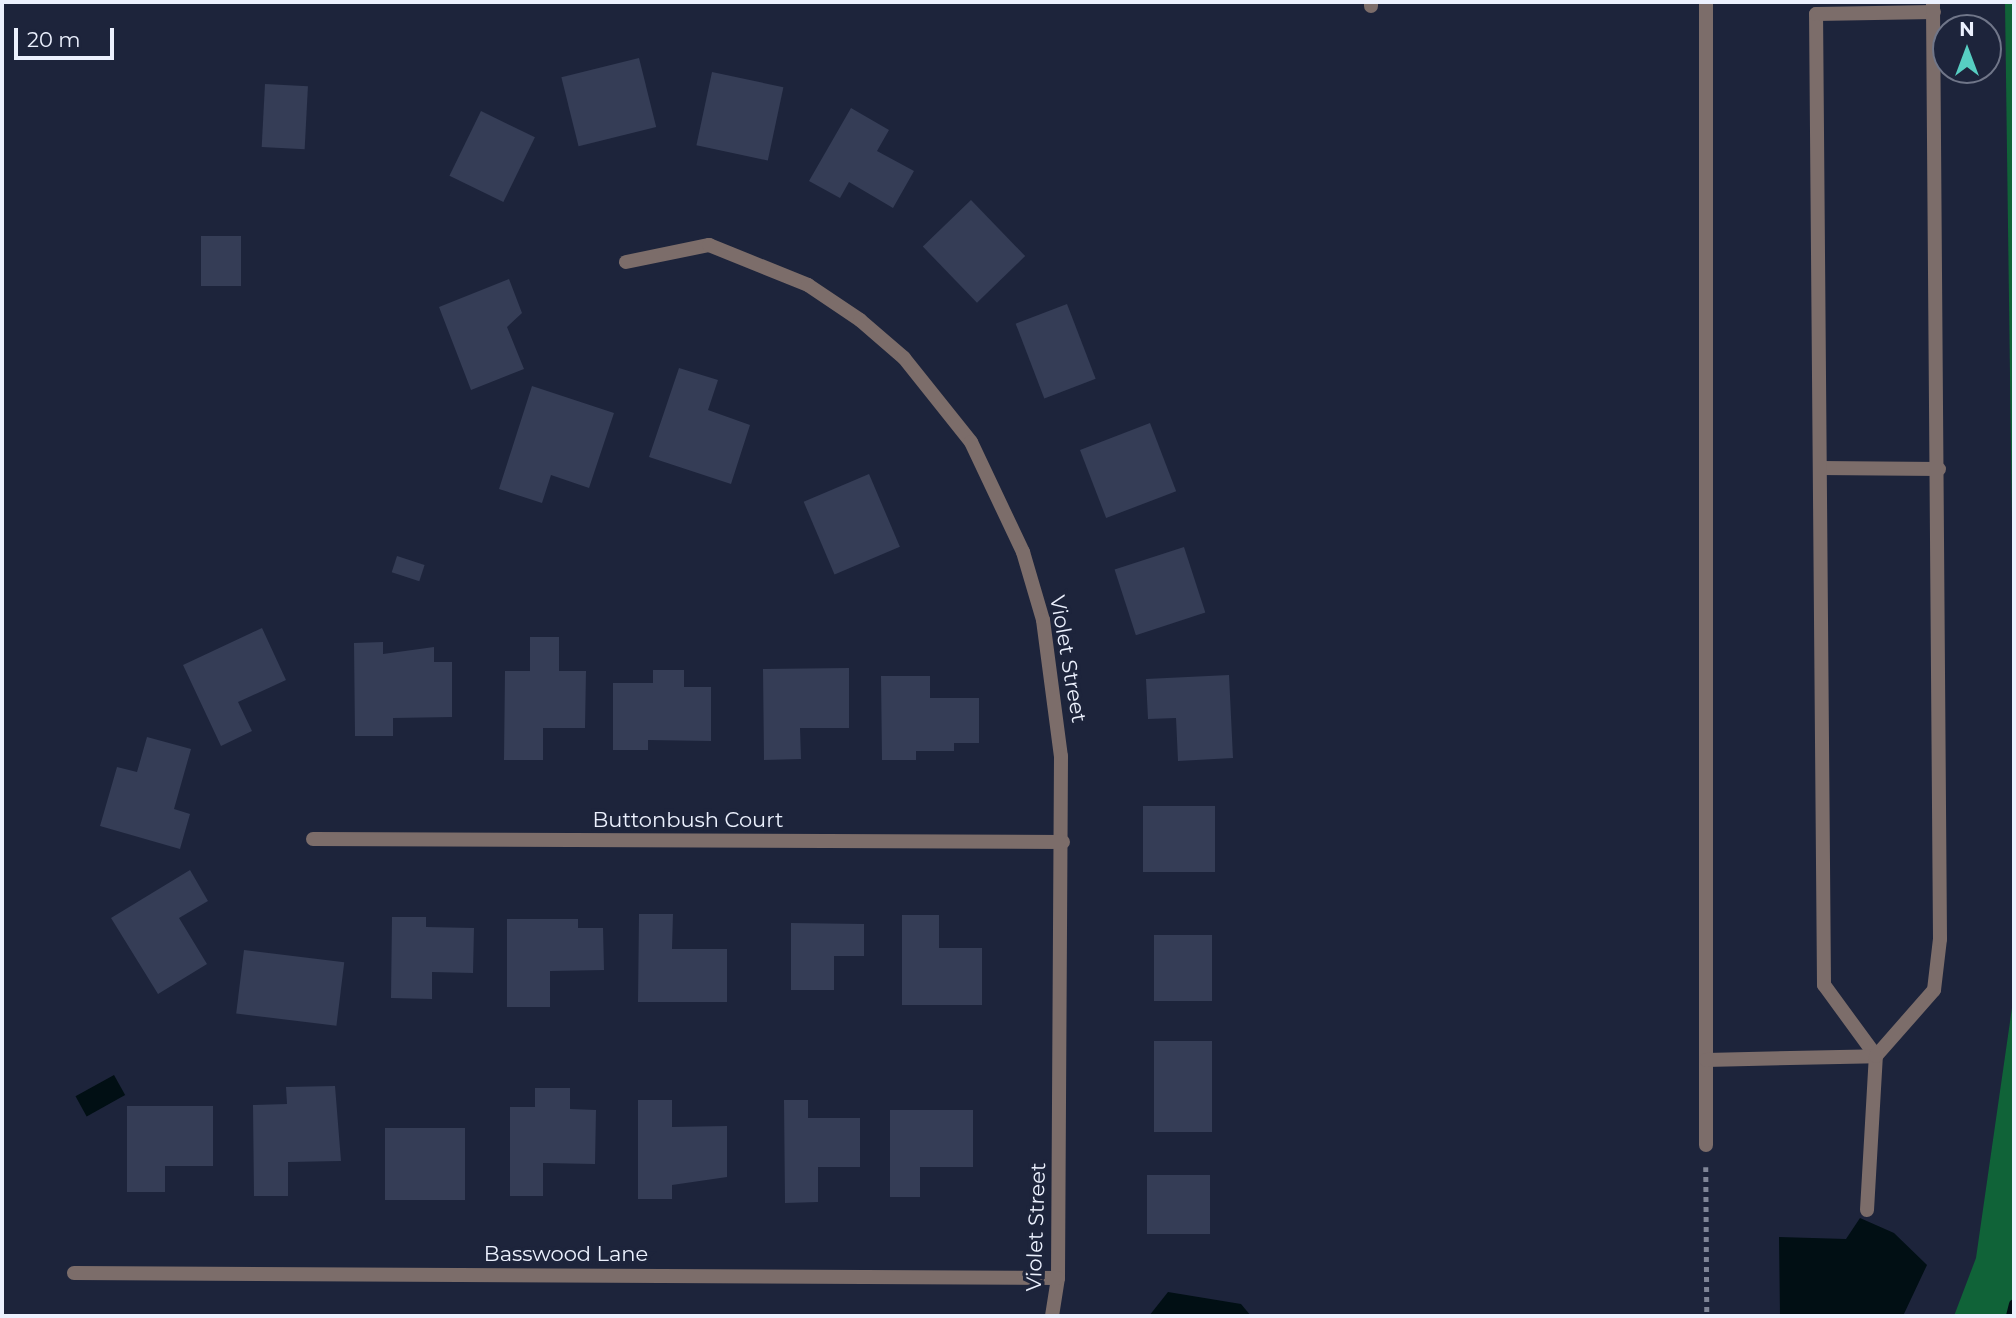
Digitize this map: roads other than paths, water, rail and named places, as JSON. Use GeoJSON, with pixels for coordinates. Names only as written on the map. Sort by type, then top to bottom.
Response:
{"type":"FeatureCollection","features":[{"type":"Feature","properties":{"kind":"street"},"geometry":{"type":"LineString","coordinates":[[1706,2],[1706,1145]]}},
{"type":"Feature","properties":{"kind":"street"},"geometry":{"type":"LineString","coordinates":[[1867,1209],[1876,1056],[1934,990],[1940,939],[1939,469],[1933,7],[1816,14],[1824,985],[1876,1056]]}},
{"type":"Feature","properties":{"kind":"street","name":"Violet Street"},"geometry":{"type":"LineString","coordinates":[[626,262],[709,244],[759,260],[860,320],[937,395],[1000,495],[1043,620],[1060,743],[1063,842],[1058,1278],[1052,1316]]}},
{"type":"Feature","properties":{"kind":"street"},"geometry":{"type":"LineString","coordinates":[[1820,468],[1939,469]]}},
{"type":"Feature","properties":{"kind":"street","name":"Buttonbush Court"},"geometry":{"type":"LineString","coordinates":[[313,839],[1063,842]]}},
{"type":"Feature","properties":{"kind":"street"},"geometry":{"type":"LineString","coordinates":[[1706,1060],[1876,1056]]}},
{"type":"Feature","properties":{"kind":"street","name":"Basswood Lane"},"geometry":{"type":"LineString","coordinates":[[74,1273],[1058,1278]]}},
{"type":"Feature","properties":{"kind":"waterway"},"geometry":{"type":"LineString","coordinates":[[2011,1316],[2014,1304]]}}]}
